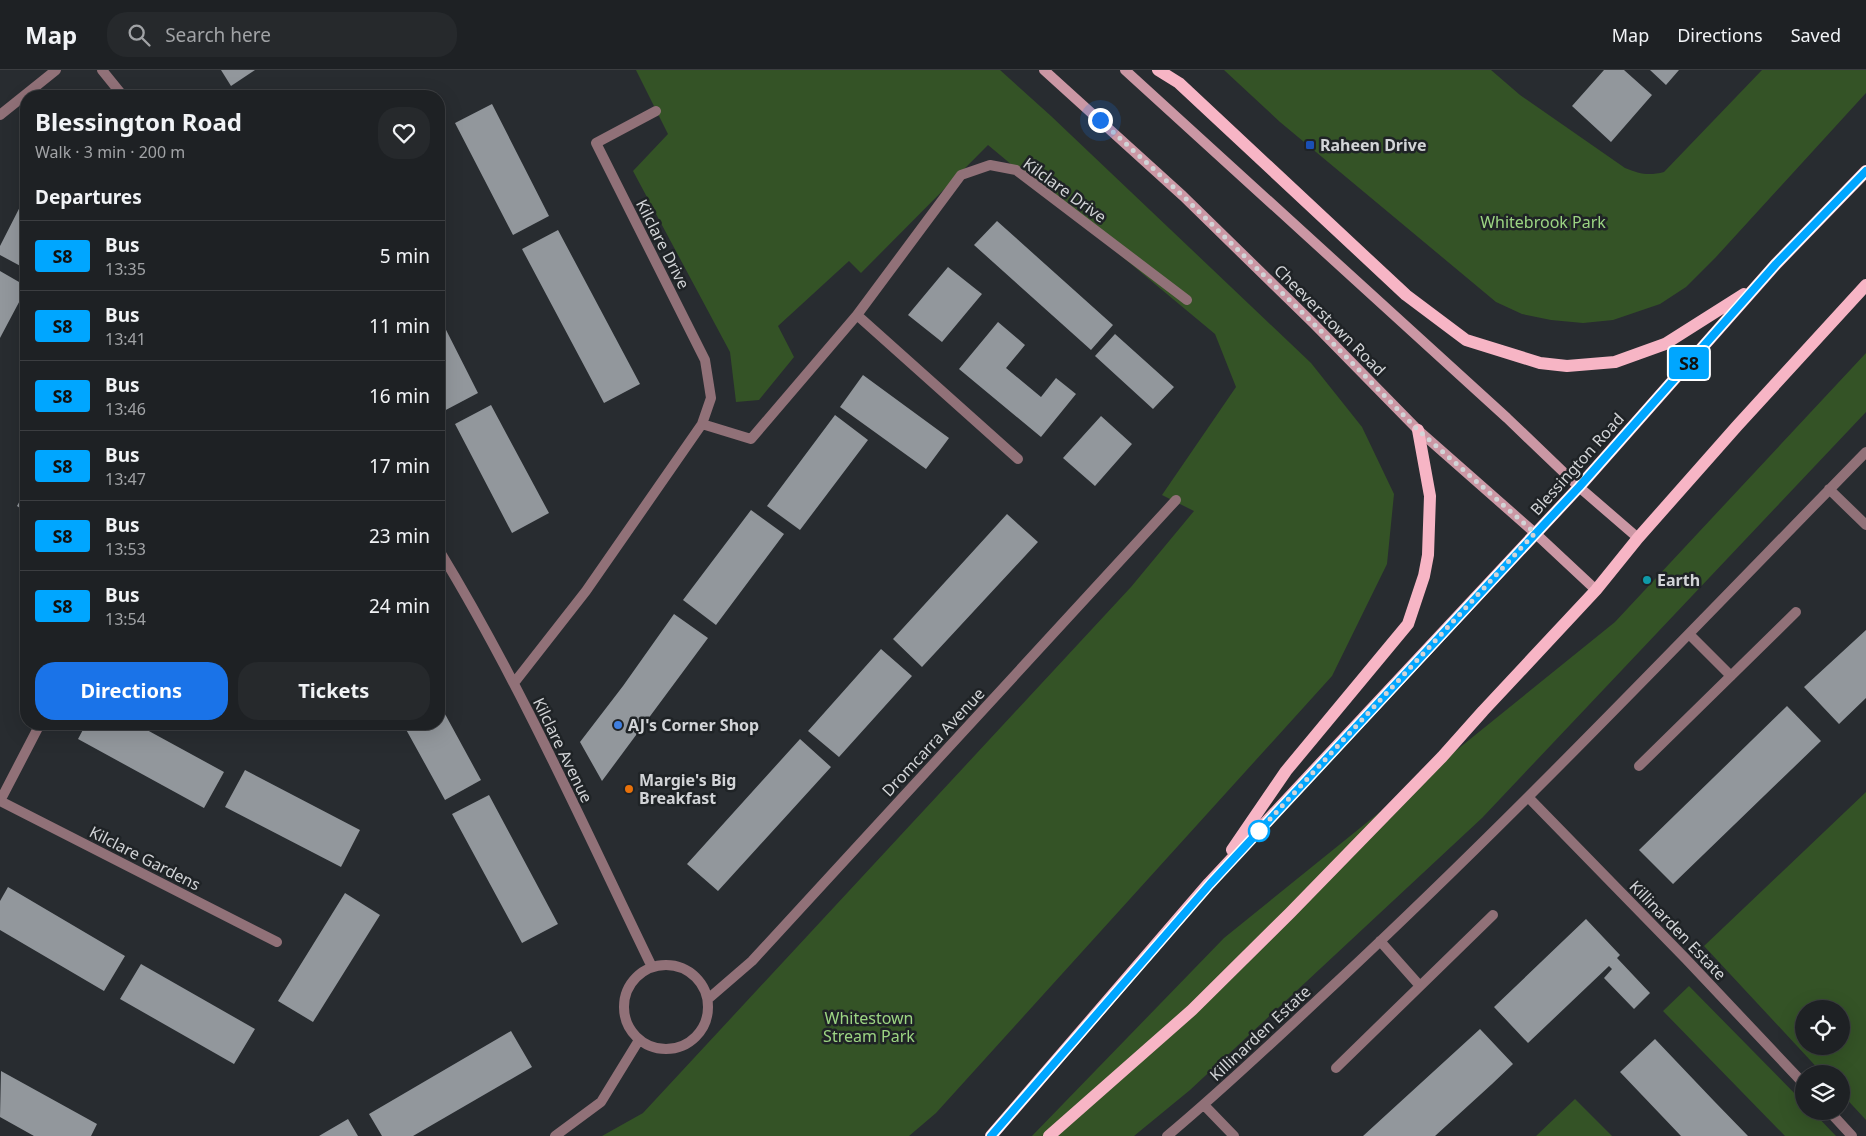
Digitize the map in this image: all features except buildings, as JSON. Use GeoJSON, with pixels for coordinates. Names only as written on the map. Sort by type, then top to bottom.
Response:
{"type":"FeatureCollection","features":[{"type":"Feature","properties":{"kind":"main road","name":"Cheeverstown Road"},"geometry":{"type":"LineString","coordinates":[[1044,70],[1183,196],[1314,324],[1418,430],[1535,533],[1596,590]]}},
{"type":"Feature","properties":{"kind":"main road"},"geometry":{"type":"LineString","coordinates":[[1125,70],[1507,418],[1579,487],[1638,538]]}},
{"type":"Feature","properties":{"kind":"main road"},"geometry":{"type":"LineString","coordinates":[[1158,70],[1179,83],[1406,295],[1466,340],[1540,363],[1567,366],[1615,362],[1665,344],[1756,287]]}},
{"type":"Feature","properties":{"kind":"main road","name":"Blessington Road"},"geometry":{"type":"LineString","coordinates":[[991,1136],[1210,884],[1579,487],[1776,264],[1866,171]]}},
{"type":"Feature","properties":{"kind":"main road"},"geometry":{"type":"LineString","coordinates":[[1049,1136],[1192,1010],[1290,913],[1442,757],[1596,590],[1638,538],[1744,418],[1866,285]]}},
{"type":"Feature","properties":{"kind":"main road"},"geometry":{"type":"LineString","coordinates":[[1210,884],[1286,771],[1408,624],[1424,576],[1428,555],[1430,496],[1418,430]]}},
{"type":"Feature","properties":{"kind":"street"},"geometry":{"type":"LineString","coordinates":[[30,90],[56,70]]}},
{"type":"Feature","properties":{"kind":"street"},"geometry":{"type":"LineString","coordinates":[[102,70],[118,90]]}},
{"type":"Feature","properties":{"kind":"street"},"geometry":{"type":"LineString","coordinates":[[0,115],[20,98]]}},
{"type":"Feature","properties":{"kind":"street","name":"Kilclare Drive"},"geometry":{"type":"LineString","coordinates":[[514,683],[586,591],[702,424],[710,398],[705,360],[596,143],[656,111]]}},
{"type":"Feature","properties":{"kind":"street","name":"Kilclare Drive"},"geometry":{"type":"LineString","coordinates":[[702,424],[750,439],[857,315],[961,175],[990,165],[1016,170],[1187,300]]}},
{"type":"Feature","properties":{"kind":"street"},"geometry":{"type":"LineString","coordinates":[[857,315],[1018,459]]}},
{"type":"Feature","properties":{"kind":"street","name":"Killinarden Estate"},"geometry":{"type":"LineString","coordinates":[[1167,1136],[1204,1105],[1380,941],[1528,797],[1866,452]]}},
{"type":"Feature","properties":{"kind":"street"},"geometry":{"type":"LineString","coordinates":[[1829,489],[1866,525]]}},
{"type":"Feature","properties":{"kind":"street","name":"Dromcarra Avenue"},"geometry":{"type":"LineString","coordinates":[[708,1000],[752,961],[1176,500]]}},
{"type":"Feature","properties":{"kind":"street","name":"Kilclare Avenue"},"geometry":{"type":"LineString","coordinates":[[445,560],[514,683],[652,967]]}},
{"type":"Feature","properties":{"kind":"street"},"geometry":{"type":"LineString","coordinates":[[1639,766],[1796,612]]}},
{"type":"Feature","properties":{"kind":"street"},"geometry":{"type":"LineString","coordinates":[[1689,634],[1731,676]]}},
{"type":"Feature","properties":{"kind":"street","name":"Kilclare Gardens"},"geometry":{"type":"LineString","coordinates":[[37,730],[0,801],[277,942]]}},
{"type":"Feature","properties":{"kind":"street","name":"Killinarden Estate"},"geometry":{"type":"LineString","coordinates":[[1528,797],[1795,1075]]}},
{"type":"Feature","properties":{"kind":"street"},"geometry":{"type":"LineString","coordinates":[[1336,1068],[1492,915]]}},
{"type":"Feature","properties":{"kind":"street"},"geometry":{"type":"LineString","coordinates":[[1380,941],[1420,986]]}},
{"type":"Feature","properties":{"kind":"street"},"geometry":{"type":"LineString","coordinates":[[667,965],[681,968],[693,975],[703,986],[708,1000],[708,1014],[703,1028],[693,1039],[681,1046],[667,1049],[652,1047],[639,1040],[631,1031],[625,1019],[626,993],[632,982],[641,972],[652,967],[667,965]]}},
{"type":"Feature","properties":{"kind":"street"},"geometry":{"type":"LineString","coordinates":[[555,1136],[601,1102],[639,1040]]}},
{"type":"Feature","properties":{"kind":"street"},"geometry":{"type":"LineString","coordinates":[[1204,1105],[1234,1136]]}},
{"type":"Feature","properties":{"kind":"street"},"geometry":{"type":"LineString","coordinates":[[1837,1120],[1852,1136]]}},
{"type":"Feature","properties":{"kind":"green space","name":"Whitestown Stream Park"},"geometry":{"type":"Polygon","coordinates":[[[636,70],[1000,70],[1311,363],[1362,427],[1394,494],[1387,564],[1332,676],[936,1113],[909,1136],[602,1136],[643,1113],[1131,587],[1194,511],[1162,495],[1236,387],[1215,334],[988,145],[861,273],[849,261],[778,326],[794,357],[759,400],[736,402],[730,352],[633,171],[668,134],[636,70]]]}},
{"type":"Feature","properties":{"kind":"green space","name":"Whitebrook Park"},"geometry":{"type":"Polygon","coordinates":[[[1224,70],[1491,70],[1520,95],[1625,168],[1649,174],[1664,172],[1762,70],[1866,70],[1866,93],[1716,257],[1686,287],[1660,304],[1613,320],[1583,323],[1551,320],[1522,314],[1496,302],[1280,122],[1224,70]]]}},
{"type":"Feature","properties":{"kind":"green space"},"geometry":{"type":"Polygon","coordinates":[[[1866,353],[1866,412],[1482,818],[1190,1090],[1134,1136],[1032,1136],[1224,938],[1615,622],[1866,353]]]}},
{"type":"Feature","properties":{"kind":"green space"},"geometry":{"type":"Polygon","coordinates":[[[1866,792],[1866,1120],[1850,1103],[1850,1065],[1815,1065],[1805,1055],[1850,1055],[1850,1000],[1795,1000],[1795,1044],[1704,946],[1866,792]]]}},
{"type":"Feature","properties":{"kind":"green space"},"geometry":{"type":"Polygon","coordinates":[[[1689,986],[1795,1094],[1795,1120],[1821,1120],[1836,1136],[1785,1136],[1663,1011],[1689,986]]]}},
{"type":"Feature","properties":{"kind":"green space"},"geometry":{"type":"Polygon","coordinates":[[[1575,1099],[1612,1136],[1536,1136],[1575,1099]]]}},
{"type":"Feature","properties":{"kind":"bus line","name":"S8"},"geometry":{"type":"LineString","coordinates":[[991,1136],[1210,884],[1579,487],[1776,264],[1866,171]]}},
{"type":"Feature","properties":{"kind":"place","name":"Raheen Drive"},"geometry":{"type":"Point","coordinates":[1310,145]}},
{"type":"Feature","properties":{"kind":"place","name":"Earth"},"geometry":{"type":"Point","coordinates":[1647,580]}},
{"type":"Feature","properties":{"kind":"place","name":"AJ's Corner Shop"},"geometry":{"type":"Point","coordinates":[618,725]}},
{"type":"Feature","properties":{"kind":"place","name":"Margie's Big Breakfast"},"geometry":{"type":"Point","coordinates":[629,789]}},
{"type":"Feature","properties":{"kind":"route"},"geometry":{"type":"LineString","coordinates":[[1100,120],[1183,196],[1314,324],[1418,430],[1535,533],[1259,831]]}}]}
